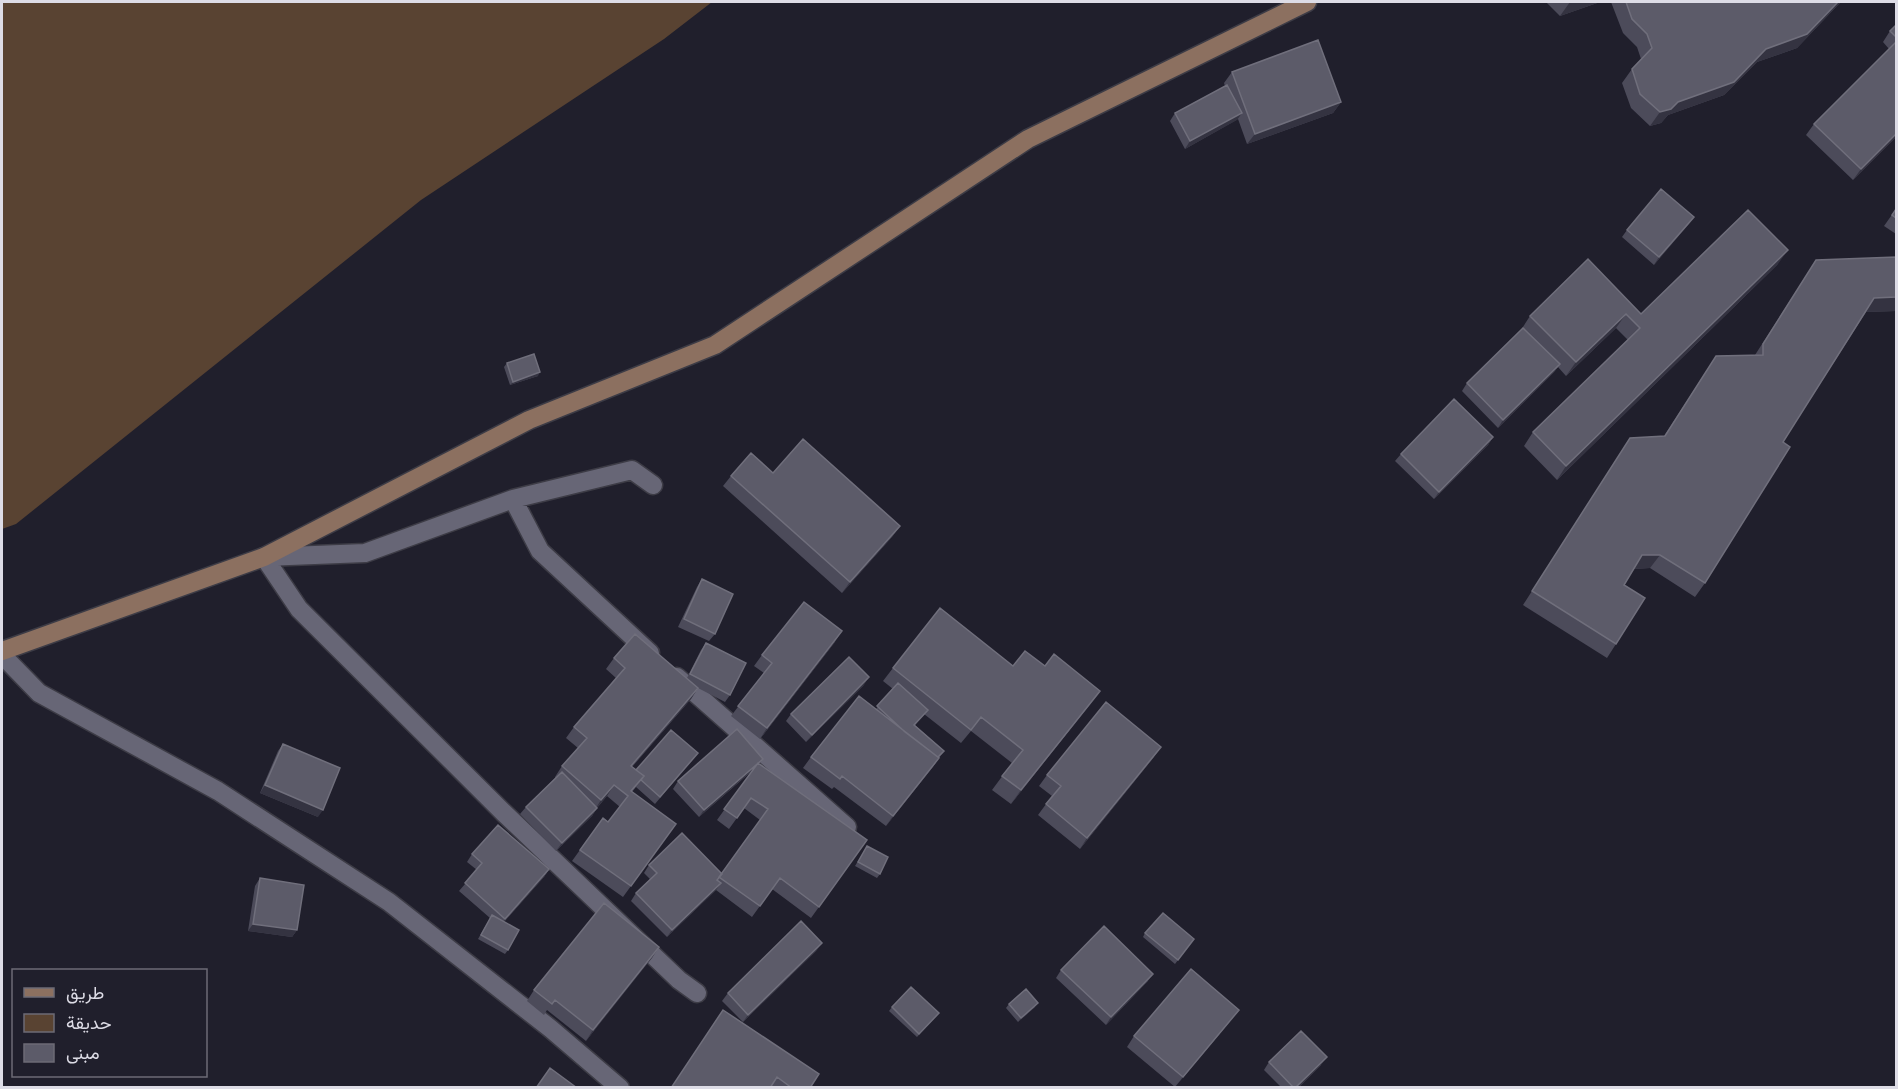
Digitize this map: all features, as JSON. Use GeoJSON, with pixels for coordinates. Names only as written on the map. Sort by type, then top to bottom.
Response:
{"type":"FeatureCollection","features":[{"type":"Feature","properties":{"kind":"street"},"geometry":{"type":"LineString","coordinates":[[620,1088],[551,1029],[389,902],[218,791],[39,693],[2,653],[264,557],[529,420],[715,345],[1028,139],[1307,2]]}},
{"type":"Feature","properties":{"kind":"street"},"geometry":{"type":"LineString","coordinates":[[264,557],[365,553],[513,499],[632,470],[653,485]]}},
{"type":"Feature","properties":{"kind":"street"},"geometry":{"type":"LineString","coordinates":[[513,499],[540,551],[847,827]]}},
{"type":"Feature","properties":{"kind":"street"},"geometry":{"type":"LineString","coordinates":[[264,557],[299,609],[504,813],[680,980],[697,993]]}},
{"type":"Feature","properties":{"kind":"green space"},"geometry":{"type":"Polygon","coordinates":[[[2,2],[712,2],[664,39],[421,200],[16,524],[2,529],[2,2]]]}},
{"type":"Feature","properties":{"kind":"building"},"geometry":{"type":"Polygon","coordinates":[[[1626,2],[1838,2],[1807,34],[1766,49],[1734,82],[1678,102],[1671,109],[1660,112],[1640,94],[1632,69],[1652,48],[1647,34],[1632,19],[1626,2]]]}},
{"type":"Feature","properties":{"kind":"building"},"geometry":{"type":"Polygon","coordinates":[[[1896,25],[1896,37],[1890,31],[1896,25]]]}},
{"type":"Feature","properties":{"kind":"building"},"geometry":{"type":"Polygon","coordinates":[[[1318,40],[1341,102],[1255,134],[1232,72],[1318,40]]]}},
{"type":"Feature","properties":{"kind":"building"},"geometry":{"type":"Polygon","coordinates":[[[1896,42],[1896,134],[1861,169],[1814,124],[1896,42]]]}},
{"type":"Feature","properties":{"kind":"building"},"geometry":{"type":"Polygon","coordinates":[[[1227,85],[1242,113],[1190,141],[1175,113],[1227,85]]]}},
{"type":"Feature","properties":{"kind":"building"},"geometry":{"type":"Polygon","coordinates":[[[1661,189],[1694,217],[1659,257],[1627,230],[1661,189]]]}},
{"type":"Feature","properties":{"kind":"building"},"geometry":{"type":"Polygon","coordinates":[[[1748,210],[1788,250],[1566,466],[1533,432],[1640,328],[1626,314],[1576,362],[1530,316],[1588,259],[1641,314],[1748,210]]]}},
{"type":"Feature","properties":{"kind":"building"},"geometry":{"type":"Polygon","coordinates":[[[1896,257],[1896,297],[1874,298],[1783,442],[1790,447],[1705,583],[1660,555],[1642,555],[1624,585],[1645,598],[1616,644],[1532,591],[1630,438],[1665,436],[1716,356],[1763,355],[1763,344],[1816,260],[1896,257]]]}},
{"type":"Feature","properties":{"kind":"building"},"geometry":{"type":"Polygon","coordinates":[[[1523,328],[1560,364],[1503,420],[1467,383],[1523,328]]]}},
{"type":"Feature","properties":{"kind":"building"},"geometry":{"type":"Polygon","coordinates":[[[534,354],[540,372],[513,382],[507,363],[534,354]]]}},
{"type":"Feature","properties":{"kind":"building"},"geometry":{"type":"Polygon","coordinates":[[[1454,399],[1493,437],[1439,492],[1401,454],[1454,399]]]}},
{"type":"Feature","properties":{"kind":"building"},"geometry":{"type":"Polygon","coordinates":[[[803,439],[900,526],[850,582],[731,476],[751,453],[773,473],[803,439]]]}},
{"type":"Feature","properties":{"kind":"building"},"geometry":{"type":"Polygon","coordinates":[[[702,579],[733,594],[715,634],[684,619],[702,579]]]}},
{"type":"Feature","properties":{"kind":"building"},"geometry":{"type":"Polygon","coordinates":[[[804,602],[842,631],[767,728],[738,706],[772,663],[762,655],[804,602]]]}},
{"type":"Feature","properties":{"kind":"building"},"geometry":{"type":"Polygon","coordinates":[[[940,608],[1013,666],[1025,651],[1045,666],[1054,654],[1100,691],[1021,790],[1002,776],[1023,750],[981,717],[971,730],[893,668],[940,608]]]}},
{"type":"Feature","properties":{"kind":"building"},"geometry":{"type":"Polygon","coordinates":[[[635,634],[698,688],[631,766],[644,776],[631,791],[676,824],[631,886],[580,850],[603,818],[608,822],[628,796],[614,785],[601,800],[562,766],[587,738],[574,727],[625,668],[614,658],[635,634]]]}},
{"type":"Feature","properties":{"kind":"building"},"geometry":{"type":"Polygon","coordinates":[[[706,643],[746,663],[730,695],[690,674],[706,643]]]}},
{"type":"Feature","properties":{"kind":"building"},"geometry":{"type":"Polygon","coordinates":[[[849,657],[869,677],[812,735],[791,714],[849,657]]]}},
{"type":"Feature","properties":{"kind":"building"},"geometry":{"type":"Polygon","coordinates":[[[898,683],[928,710],[914,725],[944,751],[938,757],[905,732],[877,706],[898,683]]]}},
{"type":"Feature","properties":{"kind":"building"},"geometry":{"type":"Polygon","coordinates":[[[859,696],[939,758],[893,816],[842,776],[840,779],[811,757],[859,696]]]}},
{"type":"Feature","properties":{"kind":"building"},"geometry":{"type":"Polygon","coordinates":[[[1106,702],[1161,747],[1087,838],[1046,804],[1061,786],[1047,775],[1106,702]]]}},
{"type":"Feature","properties":{"kind":"building"},"geometry":{"type":"Polygon","coordinates":[[[737,729],[763,759],[704,810],[678,781],[737,729]]]}},
{"type":"Feature","properties":{"kind":"building"},"geometry":{"type":"Polygon","coordinates":[[[671,730],[698,753],[660,797],[641,780],[644,776],[636,770],[671,730]]]}},
{"type":"Feature","properties":{"kind":"building"},"geometry":{"type":"Polygon","coordinates":[[[283,744],[340,768],[323,810],[265,785],[283,744]]]}},
{"type":"Feature","properties":{"kind":"building"},"geometry":{"type":"Polygon","coordinates":[[[758,763],[867,840],[819,907],[780,878],[760,906],[719,877],[768,809],[751,798],[737,818],[724,809],[758,763]]]}},
{"type":"Feature","properties":{"kind":"building"},"geometry":{"type":"Polygon","coordinates":[[[562,772],[597,808],[562,843],[526,807],[562,772]]]}},
{"type":"Feature","properties":{"kind":"building"},"geometry":{"type":"Polygon","coordinates":[[[498,825],[549,869],[505,919],[465,883],[482,863],[472,854],[498,825]]]}},
{"type":"Feature","properties":{"kind":"building"},"geometry":{"type":"Polygon","coordinates":[[[682,833],[722,874],[717,880],[721,883],[672,930],[636,893],[657,873],[649,865],[682,833]]]}},
{"type":"Feature","properties":{"kind":"building"},"geometry":{"type":"Polygon","coordinates":[[[867,846],[888,857],[880,874],[858,862],[867,846]]]}},
{"type":"Feature","properties":{"kind":"building"},"geometry":{"type":"Polygon","coordinates":[[[260,878],[304,885],[297,930],[253,924],[260,878]]]}},
{"type":"Feature","properties":{"kind":"building"},"geometry":{"type":"Polygon","coordinates":[[[604,903],[659,947],[593,1030],[555,1000],[552,1004],[534,990],[604,903]]]}},
{"type":"Feature","properties":{"kind":"building"},"geometry":{"type":"Polygon","coordinates":[[[1163,913],[1194,939],[1178,960],[1145,933],[1163,913]]]}},
{"type":"Feature","properties":{"kind":"building"},"geometry":{"type":"Polygon","coordinates":[[[492,915],[519,930],[508,950],[481,935],[492,915]]]}},
{"type":"Feature","properties":{"kind":"building"},"geometry":{"type":"Polygon","coordinates":[[[801,921],[822,943],[748,1015],[728,993],[801,921]]]}},
{"type":"Feature","properties":{"kind":"building"},"geometry":{"type":"Polygon","coordinates":[[[1104,926],[1153,974],[1111,1017],[1061,970],[1104,926]]]}},
{"type":"Feature","properties":{"kind":"building"},"geometry":{"type":"Polygon","coordinates":[[[1191,969],[1239,1010],[1183,1077],[1134,1036],[1191,969]]]}},
{"type":"Feature","properties":{"kind":"building"},"geometry":{"type":"Polygon","coordinates":[[[911,987],[939,1013],[919,1034],[892,1007],[911,987]]]}},
{"type":"Feature","properties":{"kind":"building"},"geometry":{"type":"Polygon","coordinates":[[[1026,989],[1038,1003],[1021,1018],[1009,1004],[1026,989]]]}},
{"type":"Feature","properties":{"kind":"building"},"geometry":{"type":"Polygon","coordinates":[[[723,1010],[819,1074],[810,1088],[792,1088],[777,1077],[770,1088],[671,1088],[723,1010]]]}},
{"type":"Feature","properties":{"kind":"building"},"geometry":{"type":"Polygon","coordinates":[[[1301,1031],[1327,1057],[1294,1088],[1269,1062],[1301,1031]]]}},
{"type":"Feature","properties":{"kind":"building"},"geometry":{"type":"Polygon","coordinates":[[[550,1068],[577,1088],[536,1088],[550,1068]]]}}]}
